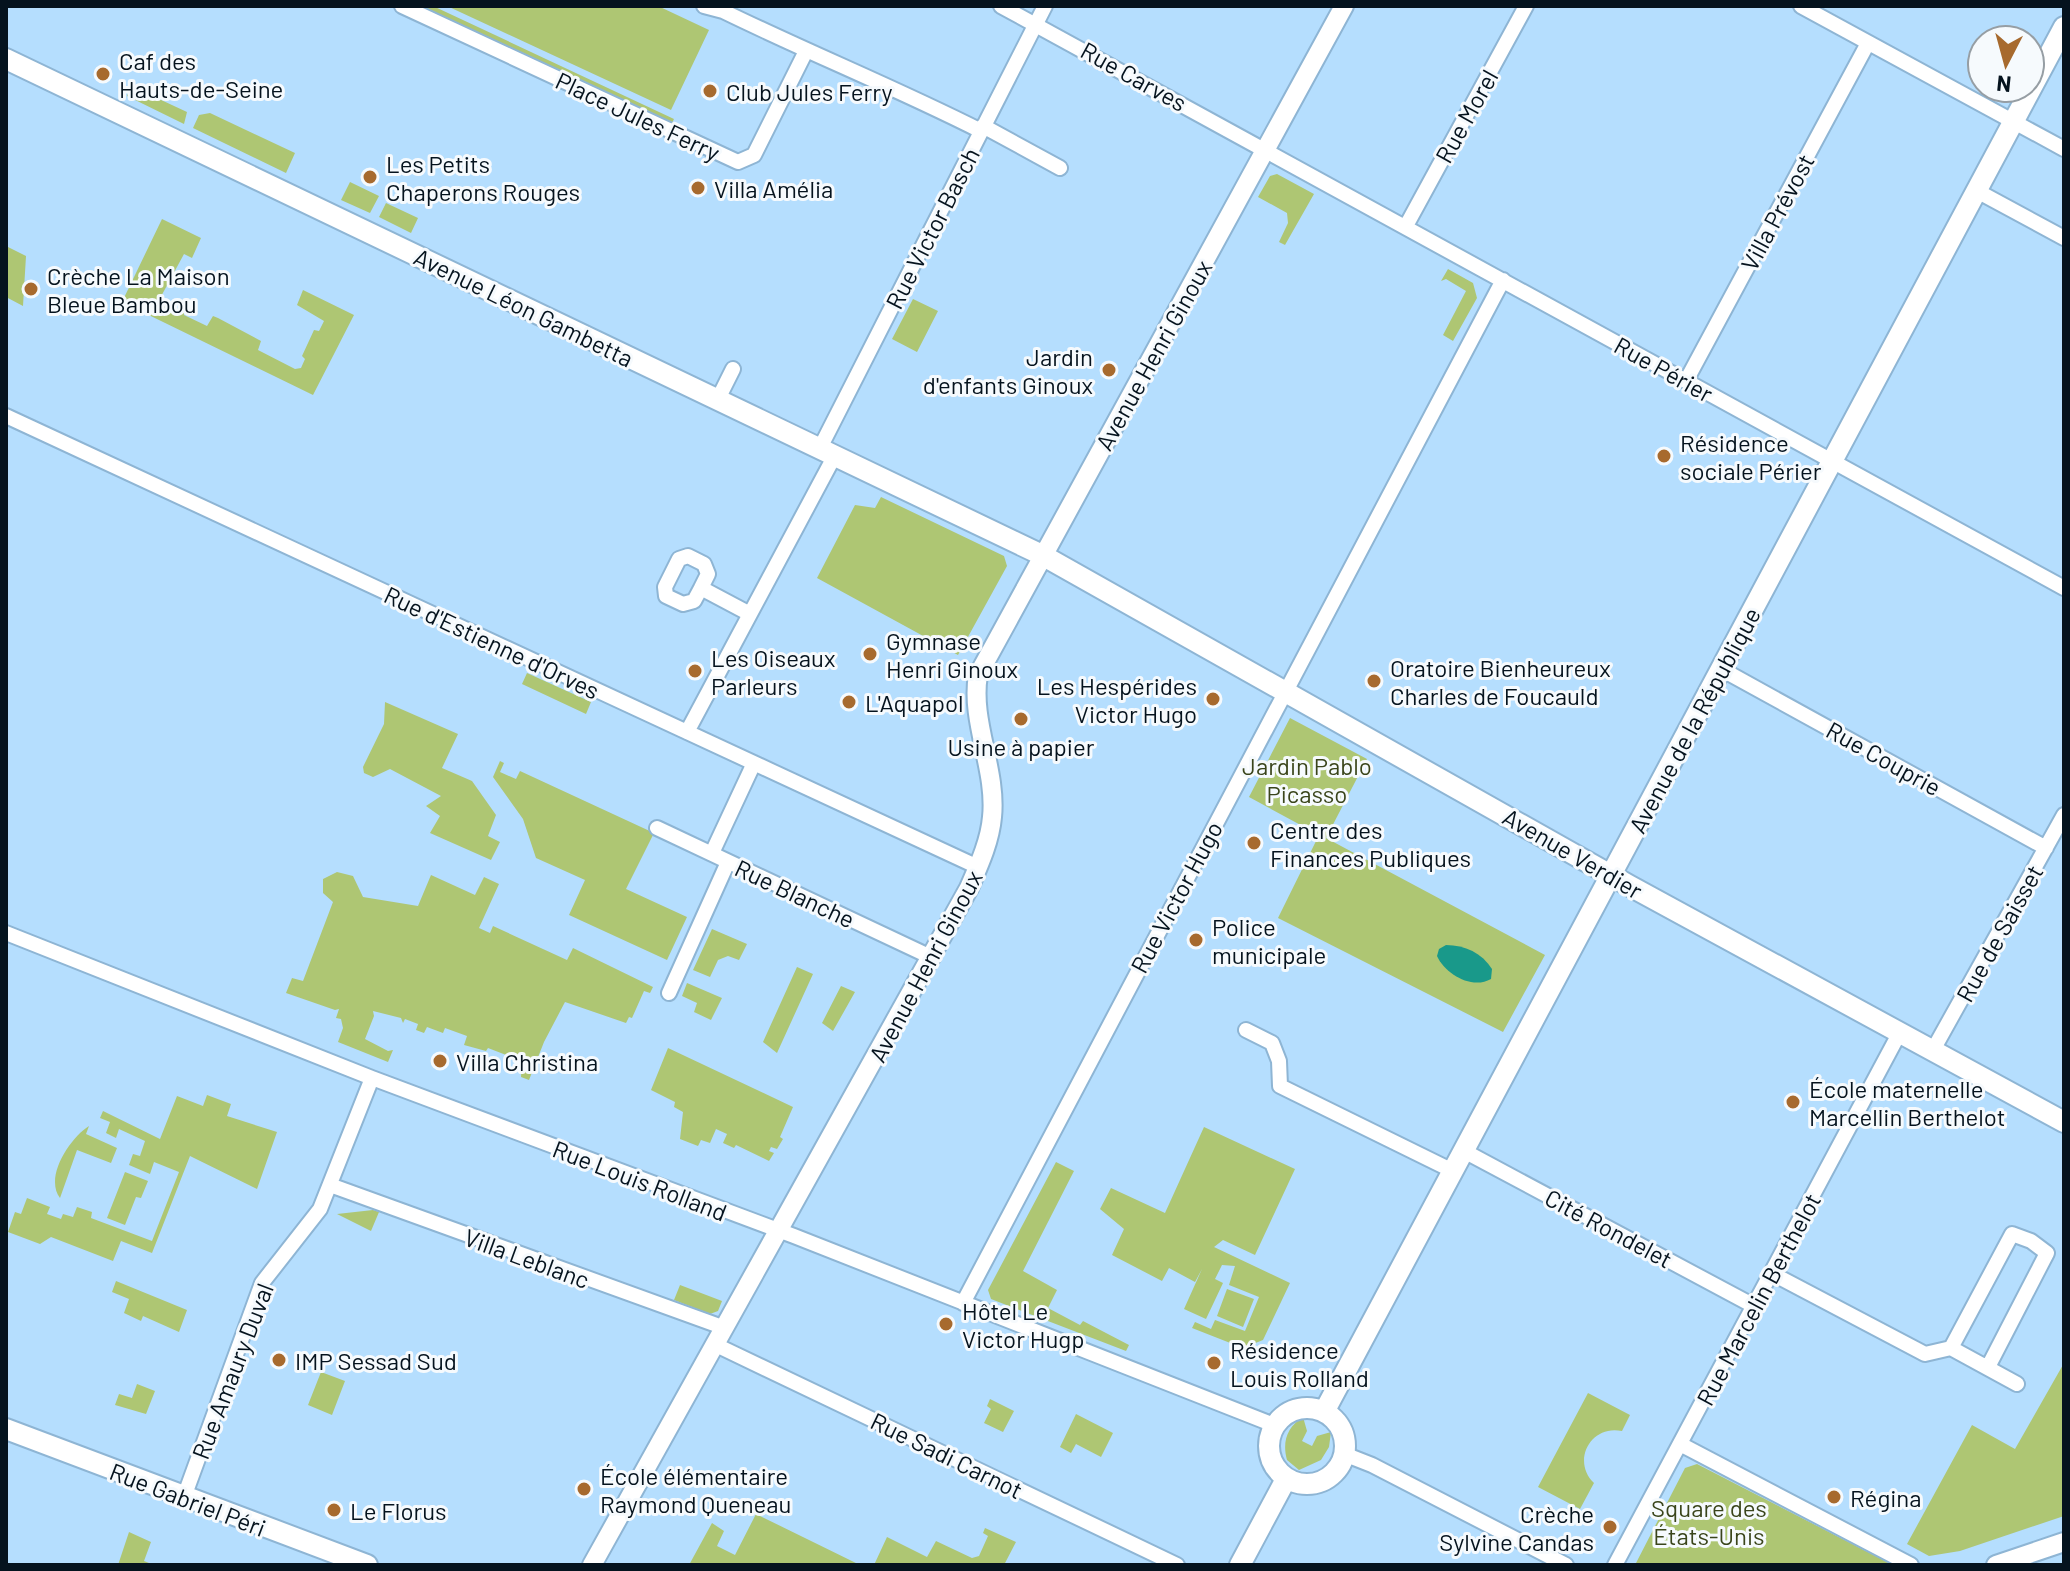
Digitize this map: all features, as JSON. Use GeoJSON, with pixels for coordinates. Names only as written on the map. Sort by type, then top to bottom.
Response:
{"type":"FeatureCollection","features":[{"type":"Feature","properties":{"kind":"main road","name":"Avenue de la République"},"geometry":{"type":"LineString","coordinates":[[1324,1412],[2064,27]]}},
{"type":"Feature","properties":{"kind":"main road","name":"Avenue Léon Gambetta"},"geometry":{"type":"LineString","coordinates":[[6,59],[1042,555]]}},
{"type":"Feature","properties":{"kind":"main road","name":"Avenue Verdier"},"geometry":{"type":"LineString","coordinates":[[1042,555],[1612,875],[2064,1122]]}},
{"type":"Feature","properties":{"kind":"main road"},"geometry":{"type":"LineString","coordinates":[[1302,1408],[1324,1412],[1343,1434],[1344,1454],[1338,1469],[1325,1480],[1310,1485],[1286,1479],[1277,1471],[1268,1449],[1274,1425],[1291,1411],[1302,1408]]}},
{"type":"Feature","properties":{"kind":"main road","name":"Rue Gabriel Péri"},"geometry":{"type":"LineString","coordinates":[[7,1430],[367,1565]]}},
{"type":"Feature","properties":{"kind":"main road"},"geometry":{"type":"LineString","coordinates":[[1240,1565],[1286,1479]]}},
{"type":"Feature","properties":{"kind":"street","name":"Place Jules Ferry"},"geometry":{"type":"LineString","coordinates":[[402,6],[738,162],[754,155],[806,51]]}},
{"type":"Feature","properties":{"kind":"street"},"geometry":{"type":"LineString","coordinates":[[704,6],[849,72],[887,84],[1060,168]]}},
{"type":"Feature","properties":{"kind":"street","name":"Rue Carves"},"geometry":{"type":"LineString","coordinates":[[1001,6],[1265,148]]}},
{"type":"Feature","properties":{"kind":"street","name":"Rue Victor Basch"},"geometry":{"type":"LineString","coordinates":[[687,732],[750,614],[982,128],[1045,6]]}},
{"type":"Feature","properties":{"kind":"street","name":"Avenue Henri Ginoux"},"geometry":{"type":"LineString","coordinates":[[592,1565],[776,1230],[933,958],[978,867],[993,816],[977,696],[978,675],[1344,6]]}},
{"type":"Feature","properties":{"kind":"street","name":"Rue Morel"},"geometry":{"type":"LineString","coordinates":[[1406,226],[1526,6]]}},
{"type":"Feature","properties":{"kind":"street"},"geometry":{"type":"LineString","coordinates":[[1801,6],[2064,149]]}},
{"type":"Feature","properties":{"kind":"street","name":"Villa Prévost"},"geometry":{"type":"LineString","coordinates":[[1686,381],[1868,43]]}},
{"type":"Feature","properties":{"kind":"street","name":"Rue Périer"},"geometry":{"type":"LineString","coordinates":[[1265,148],[2064,588]]}},
{"type":"Feature","properties":{"kind":"street"},"geometry":{"type":"LineString","coordinates":[[1977,191],[2064,238]]}},
{"type":"Feature","properties":{"kind":"street","name":"Rue Victor Hugo"},"geometry":{"type":"LineString","coordinates":[[963,1303],[1503,280]]}},
{"type":"Feature","properties":{"kind":"street"},"geometry":{"type":"LineString","coordinates":[[718,399],[733,369]]}},
{"type":"Feature","properties":{"kind":"street","name":"Rue d'Estienne d'Orves"},"geometry":{"type":"LineString","coordinates":[[6,416],[978,867]]}},
{"type":"Feature","properties":{"kind":"street"},"geometry":{"type":"LineString","coordinates":[[701,588],[750,614]]}},
{"type":"Feature","properties":{"kind":"street","name":"Rue Couprie"},"geometry":{"type":"LineString","coordinates":[[1721,669],[2046,848]]}},
{"type":"Feature","properties":{"kind":"street"},"geometry":{"type":"LineString","coordinates":[[712,853],[754,763]]}},
{"type":"Feature","properties":{"kind":"street","name":"Rue de Saisset"},"geometry":{"type":"LineString","coordinates":[[1933,1050],[2064,815]]}},
{"type":"Feature","properties":{"kind":"street","name":"Rue Blanche"},"geometry":{"type":"LineString","coordinates":[[657,828],[933,958]]}},
{"type":"Feature","properties":{"kind":"street"},"geometry":{"type":"LineString","coordinates":[[669,993],[728,862]]}},
{"type":"Feature","properties":{"kind":"street","name":"Rue Louis Rolland"},"geometry":{"type":"LineString","coordinates":[[6,933],[372,1078],[776,1230],[1274,1425]]}},
{"type":"Feature","properties":{"kind":"street"},"geometry":{"type":"LineString","coordinates":[[1246,1030],[1272,1043],[1279,1061],[1280,1086],[1453,1171]]}},
{"type":"Feature","properties":{"kind":"street","name":"Rue Marcelin Berthelot"},"geometry":{"type":"LineString","coordinates":[[1615,1565],[1900,1032]]}},
{"type":"Feature","properties":{"kind":"street","name":"Rue Amaury Duval"},"geometry":{"type":"LineString","coordinates":[[184,1497],[262,1283],[315,1218],[372,1078]]}},
{"type":"Feature","properties":{"kind":"street","name":"Cité Rondelet"},"geometry":{"type":"LineString","coordinates":[[1464,1151],[1754,1306]]}},
{"type":"Feature","properties":{"kind":"street","name":"Villa Leblanc"},"geometry":{"type":"LineString","coordinates":[[330,1185],[720,1336]]}},
{"type":"Feature","properties":{"kind":"street"},"geometry":{"type":"LineString","coordinates":[[1951,1348],[2012,1234],[2031,1241],[2047,1253],[1988,1367]]}},
{"type":"Feature","properties":{"kind":"street"},"geometry":{"type":"LineString","coordinates":[[1771,1273],[1925,1354],[1951,1348],[2017,1384]]}},
{"type":"Feature","properties":{"kind":"street","name":"Rue Sadi Carnot"},"geometry":{"type":"LineString","coordinates":[[720,1336],[1177,1565]]}},
{"type":"Feature","properties":{"kind":"street"},"geometry":{"type":"LineString","coordinates":[[1680,1444],[1911,1565]]}},
{"type":"Feature","properties":{"kind":"street"},"geometry":{"type":"LineString","coordinates":[[1344,1454],[1372,1465],[1566,1565]]}},
{"type":"Feature","properties":{"kind":"street"},"geometry":{"type":"LineString","coordinates":[[1996,1565],[2064,1542]]}},
{"type":"Feature","properties":{"kind":"green space"},"geometry":{"type":"Polygon","coordinates":[[[421,6],[433,6],[674,119],[672,123],[421,6]]]}},
{"type":"Feature","properties":{"kind":"green space"},"geometry":{"type":"Polygon","coordinates":[[[447,6],[658,6],[709,30],[671,110],[447,6]]]}},
{"type":"Feature","properties":{"kind":"green space"},"geometry":{"type":"Polygon","coordinates":[[[131,86],[187,112],[184,124],[127,96],[131,86]]]}},
{"type":"Feature","properties":{"kind":"green space"},"geometry":{"type":"Polygon","coordinates":[[[210,113],[295,153],[286,173],[193,128],[199,115],[210,113]]]}},
{"type":"Feature","properties":{"kind":"green space"},"geometry":{"type":"Polygon","coordinates":[[[1277,174],[1314,194],[1285,245],[1279,242],[1288,223],[1287,213],[1258,197],[1270,176],[1277,174]]]}},
{"type":"Feature","properties":{"kind":"green space"},"geometry":{"type":"Polygon","coordinates":[[[350,182],[379,196],[370,213],[341,200],[350,182]]]}},
{"type":"Feature","properties":{"kind":"green space"},"geometry":{"type":"Polygon","coordinates":[[[386,203],[418,218],[411,233],[379,217],[386,203]]]}},
{"type":"Feature","properties":{"kind":"green space"},"geometry":{"type":"Polygon","coordinates":[[[162,219],[201,238],[192,258],[184,254],[158,302],[184,311],[184,315],[207,326],[213,316],[218,318],[261,341],[258,350],[295,369],[301,368],[305,359],[302,356],[314,330],[319,331],[324,321],[297,305],[303,290],[354,315],[313,395],[122,302],[162,219]]]}},
{"type":"Feature","properties":{"kind":"green space"},"geometry":{"type":"Polygon","coordinates":[[[6,246],[26,256],[23,306],[6,297],[6,246]]]}},
{"type":"Feature","properties":{"kind":"green space"},"geometry":{"type":"Polygon","coordinates":[[[1448,269],[1473,283],[1477,298],[1453,341],[1443,335],[1466,291],[1446,279],[1441,281],[1448,269]]]}},
{"type":"Feature","properties":{"kind":"green space"},"geometry":{"type":"Polygon","coordinates":[[[913,299],[938,311],[917,352],[892,339],[913,299]]]}},
{"type":"Feature","properties":{"kind":"green space"},"geometry":{"type":"Polygon","coordinates":[[[881,497],[1004,556],[1007,566],[958,655],[817,578],[855,505],[875,508],[881,497]]]}},
{"type":"Feature","properties":{"kind":"green space"},"geometry":{"type":"Polygon","coordinates":[[[527,673],[591,702],[586,714],[522,684],[527,673]]]}},
{"type":"Feature","properties":{"kind":"green space"},"geometry":{"type":"Polygon","coordinates":[[[385,702],[458,734],[442,768],[472,781],[496,815],[488,836],[500,842],[491,860],[430,833],[440,816],[426,806],[441,796],[390,769],[373,777],[364,773],[363,767],[384,724],[385,702]]]}},
{"type":"Feature","properties":{"kind":"green space","name":"Jardin Pablo Picasso"},"geometry":{"type":"Polygon","coordinates":[[[1290,718],[1367,759],[1326,838],[1545,955],[1503,1032],[1278,918],[1319,835],[1249,797],[1290,718]]]}},
{"type":"Feature","properties":{"kind":"green space"},"geometry":{"type":"Polygon","coordinates":[[[500,761],[504,763],[500,772],[516,779],[520,771],[654,833],[626,889],[687,917],[667,960],[569,915],[585,880],[536,858],[523,819],[493,777],[500,761]]]}},
{"type":"Feature","properties":{"kind":"green space"},"geometry":{"type":"Polygon","coordinates":[[[337,872],[353,876],[363,897],[418,906],[431,875],[475,895],[484,877],[499,884],[479,928],[490,933],[493,926],[567,960],[573,948],[653,987],[650,993],[644,991],[632,1018],[629,1017],[626,1023],[565,1002],[529,1080],[521,1077],[522,1061],[488,1048],[486,1051],[464,1045],[467,1036],[445,1028],[443,1033],[427,1027],[424,1033],[416,1030],[418,1024],[405,1019],[403,1023],[401,1018],[373,1011],[365,1039],[388,1051],[393,1050],[388,1062],[338,1042],[343,1028],[341,1019],[336,1018],[339,1009],[286,993],[292,978],[303,981],[333,902],[323,893],[323,879],[337,872]]]}},
{"type":"Feature","properties":{"kind":"green space"},"geometry":{"type":"Polygon","coordinates":[[[712,929],[747,944],[739,960],[728,956],[718,960],[710,977],[693,970],[712,929]]]}},
{"type":"Feature","properties":{"kind":"green space"},"geometry":{"type":"Polygon","coordinates":[[[797,967],[813,974],[777,1053],[763,1042],[797,967]]]}},
{"type":"Feature","properties":{"kind":"green space"},"geometry":{"type":"Polygon","coordinates":[[[687,983],[722,998],[711,1020],[694,1012],[697,1003],[682,996],[687,983]]]}},
{"type":"Feature","properties":{"kind":"green space"},"geometry":{"type":"Polygon","coordinates":[[[841,986],[855,992],[833,1031],[822,1023],[841,986]]]}},
{"type":"Feature","properties":{"kind":"green space"},"geometry":{"type":"Polygon","coordinates":[[[668,1048],[793,1107],[780,1137],[783,1139],[777,1149],[771,1147],[769,1151],[774,1153],[769,1161],[736,1145],[734,1148],[723,1143],[727,1134],[716,1129],[710,1143],[701,1140],[698,1146],[680,1139],[683,1112],[674,1107],[675,1102],[651,1090],[668,1048]]]}},
{"type":"Feature","properties":{"kind":"green space"},"geometry":{"type":"Polygon","coordinates":[[[207,1095],[231,1104],[227,1116],[277,1132],[257,1189],[190,1156],[152,1253],[121,1241],[113,1261],[51,1237],[40,1244],[8,1232],[15,1212],[21,1214],[27,1198],[50,1207],[47,1214],[61,1219],[63,1214],[73,1217],[77,1207],[92,1212],[91,1218],[152,1241],[179,1172],[154,1162],[150,1174],[129,1165],[133,1154],[140,1156],[145,1141],[119,1129],[116,1138],[106,1133],[110,1122],[100,1118],[103,1111],[160,1139],[177,1096],[203,1106],[207,1095]]]}},
{"type":"Feature","properties":{"kind":"green space"},"geometry":{"type":"Polygon","coordinates":[[[89,1126],[86,1134],[117,1148],[111,1163],[77,1150],[60,1198],[55,1180],[61,1159],[74,1139],[89,1126]]]}},
{"type":"Feature","properties":{"kind":"green space"},"geometry":{"type":"Polygon","coordinates":[[[1204,1127],[1295,1169],[1255,1255],[1223,1240],[1214,1247],[1290,1283],[1263,1340],[1243,1348],[1192,1328],[1195,1322],[1211,1329],[1215,1320],[1245,1331],[1259,1297],[1229,1285],[1235,1266],[1222,1265],[1215,1279],[1223,1283],[1206,1319],[1184,1309],[1202,1269],[1195,1282],[1169,1268],[1162,1281],[1112,1255],[1124,1229],[1100,1209],[1111,1188],[1165,1213],[1204,1127]]]}},
{"type":"Feature","properties":{"kind":"green space"},"geometry":{"type":"Polygon","coordinates":[[[1056,1162],[1074,1171],[1023,1271],[1057,1290],[1048,1308],[1080,1325],[1083,1321],[1129,1345],[1126,1351],[991,1299],[988,1290],[1056,1162]]]}},
{"type":"Feature","properties":{"kind":"green space"},"geometry":{"type":"Polygon","coordinates":[[[125,1172],[148,1181],[141,1198],[136,1197],[125,1225],[107,1218],[125,1172]]]}},
{"type":"Feature","properties":{"kind":"green space"},"geometry":{"type":"Polygon","coordinates":[[[379,1212],[371,1231],[337,1214],[379,1212]]]}},
{"type":"Feature","properties":{"kind":"green space"},"geometry":{"type":"Polygon","coordinates":[[[116,1281],[187,1310],[179,1332],[143,1316],[141,1321],[124,1313],[129,1299],[112,1292],[116,1281]]]}},
{"type":"Feature","properties":{"kind":"green space"},"geometry":{"type":"Polygon","coordinates":[[[680,1285],[722,1301],[718,1311],[710,1314],[674,1300],[680,1285]]]}},
{"type":"Feature","properties":{"kind":"green space"},"geometry":{"type":"Polygon","coordinates":[[[1227,1289],[1254,1299],[1243,1327],[1217,1316],[1227,1289]]]}},
{"type":"Feature","properties":{"kind":"green space"},"geometry":{"type":"Polygon","coordinates":[[[2064,1363],[2064,1516],[1960,1551],[1929,1556],[1907,1544],[1972,1425],[2015,1449],[2064,1363]]]}},
{"type":"Feature","properties":{"kind":"green space"},"geometry":{"type":"Polygon","coordinates":[[[321,1372],[345,1381],[332,1415],[308,1405],[321,1372]]]}},
{"type":"Feature","properties":{"kind":"green space"},"geometry":{"type":"Polygon","coordinates":[[[137,1384],[155,1391],[146,1414],[115,1405],[119,1394],[132,1398],[137,1384]]]}},
{"type":"Feature","properties":{"kind":"green space"},"geometry":{"type":"Polygon","coordinates":[[[1588,1393],[1630,1415],[1622,1431],[1601,1433],[1588,1446],[1584,1465],[1594,1483],[1580,1509],[1538,1487],[1588,1393]]]}},
{"type":"Feature","properties":{"kind":"green space"},"geometry":{"type":"Polygon","coordinates":[[[990,1399],[1014,1411],[1003,1432],[984,1423],[991,1409],[987,1406],[990,1399]]]}},
{"type":"Feature","properties":{"kind":"green space"},"geometry":{"type":"Polygon","coordinates":[[[1076,1414],[1113,1433],[1101,1457],[1076,1444],[1071,1453],[1060,1447],[1076,1414]]]}},
{"type":"Feature","properties":{"kind":"green space"},"geometry":{"type":"Polygon","coordinates":[[[1303,1417],[1307,1431],[1302,1441],[1312,1446],[1317,1436],[1331,1432],[1329,1447],[1321,1460],[1299,1470],[1287,1460],[1285,1447],[1290,1430],[1303,1417]]]}},
{"type":"Feature","properties":{"kind":"green space","name":"Square des États-Unis"},"geometry":{"type":"Polygon","coordinates":[[[1697,1464],[1893,1565],[1635,1565],[1685,1468],[1697,1464]]]}},
{"type":"Feature","properties":{"kind":"green space"},"geometry":{"type":"Polygon","coordinates":[[[756,1514],[860,1565],[689,1565],[712,1523],[724,1531],[717,1546],[735,1555],[756,1514]]]}},
{"type":"Feature","properties":{"kind":"green space"},"geometry":{"type":"Polygon","coordinates":[[[985,1528],[1016,1542],[1004,1565],[874,1565],[887,1537],[927,1557],[936,1541],[972,1558],[979,1556],[988,1536],[983,1533],[985,1528]]]}},
{"type":"Feature","properties":{"kind":"green space"},"geometry":{"type":"Polygon","coordinates":[[[129,1532],[151,1542],[144,1561],[154,1565],[118,1565],[129,1532]]]}},
{"type":"Feature","properties":{"kind":"shaded area"},"geometry":{"type":"Polygon","coordinates":[[[1446,945],[1460,946],[1478,954],[1492,969],[1491,979],[1476,983],[1446,969],[1437,956],[1439,949],[1446,945]]]}},
{"type":"Feature","properties":{"kind":"place","name":"Caf des Hauts-de-Seine"},"geometry":{"type":"Point","coordinates":[103,74]}},
{"type":"Feature","properties":{"kind":"place","name":"Club Jules Ferry"},"geometry":{"type":"Point","coordinates":[710,91]}},
{"type":"Feature","properties":{"kind":"place","name":"Les Petits Chaperons Rouges"},"geometry":{"type":"Point","coordinates":[370,177]}},
{"type":"Feature","properties":{"kind":"place","name":"Villa Amélia"},"geometry":{"type":"Point","coordinates":[698,188]}},
{"type":"Feature","properties":{"kind":"place","name":"Crèche La Maison Bleue Bambou"},"geometry":{"type":"Point","coordinates":[31,289]}},
{"type":"Feature","properties":{"kind":"place","name":"Jardin d'enfants Ginoux"},"geometry":{"type":"Point","coordinates":[1109,370]}},
{"type":"Feature","properties":{"kind":"place","name":"Résidence sociale Périer"},"geometry":{"type":"Point","coordinates":[1664,456]}},
{"type":"Feature","properties":{"kind":"place","name":"Gymnase Henri Ginoux"},"geometry":{"type":"Point","coordinates":[870,654]}},
{"type":"Feature","properties":{"kind":"place","name":"Les Oiseaux Parleurs"},"geometry":{"type":"Point","coordinates":[695,671]}},
{"type":"Feature","properties":{"kind":"place","name":"Oratoire Bienheureux Charles de Foucauld"},"geometry":{"type":"Point","coordinates":[1374,681]}},
{"type":"Feature","properties":{"kind":"place","name":"Les Hespérides Victor Hugo"},"geometry":{"type":"Point","coordinates":[1213,699]}},
{"type":"Feature","properties":{"kind":"place","name":"L'Aquapol"},"geometry":{"type":"Point","coordinates":[849,702]}},
{"type":"Feature","properties":{"kind":"place","name":"Usine à papier"},"geometry":{"type":"Point","coordinates":[1021,719]}},
{"type":"Feature","properties":{"kind":"place","name":"Centre des Finances Publiques"},"geometry":{"type":"Point","coordinates":[1254,843]}},
{"type":"Feature","properties":{"kind":"place","name":"Police municipale"},"geometry":{"type":"Point","coordinates":[1196,940]}},
{"type":"Feature","properties":{"kind":"place","name":"Villa Christina"},"geometry":{"type":"Point","coordinates":[440,1061]}},
{"type":"Feature","properties":{"kind":"place","name":"École maternelle Marcellin Berthelot"},"geometry":{"type":"Point","coordinates":[1793,1102]}},
{"type":"Feature","properties":{"kind":"place","name":"Hôtel Le Victor Hugp"},"geometry":{"type":"Point","coordinates":[946,1324]}},
{"type":"Feature","properties":{"kind":"place","name":"IMP Sessad Sud"},"geometry":{"type":"Point","coordinates":[279,1360]}},
{"type":"Feature","properties":{"kind":"place","name":"Résidence Louis Rolland"},"geometry":{"type":"Point","coordinates":[1214,1363]}},
{"type":"Feature","properties":{"kind":"place","name":"École élémentaire Raymond Queneau"},"geometry":{"type":"Point","coordinates":[584,1489]}},
{"type":"Feature","properties":{"kind":"place","name":"Régina"},"geometry":{"type":"Point","coordinates":[1834,1497]}},
{"type":"Feature","properties":{"kind":"place","name":"Le Florus"},"geometry":{"type":"Point","coordinates":[334,1510]}},
{"type":"Feature","properties":{"kind":"place","name":"Crèche Sylvine Candas"},"geometry":{"type":"Point","coordinates":[1610,1527]}}]}
